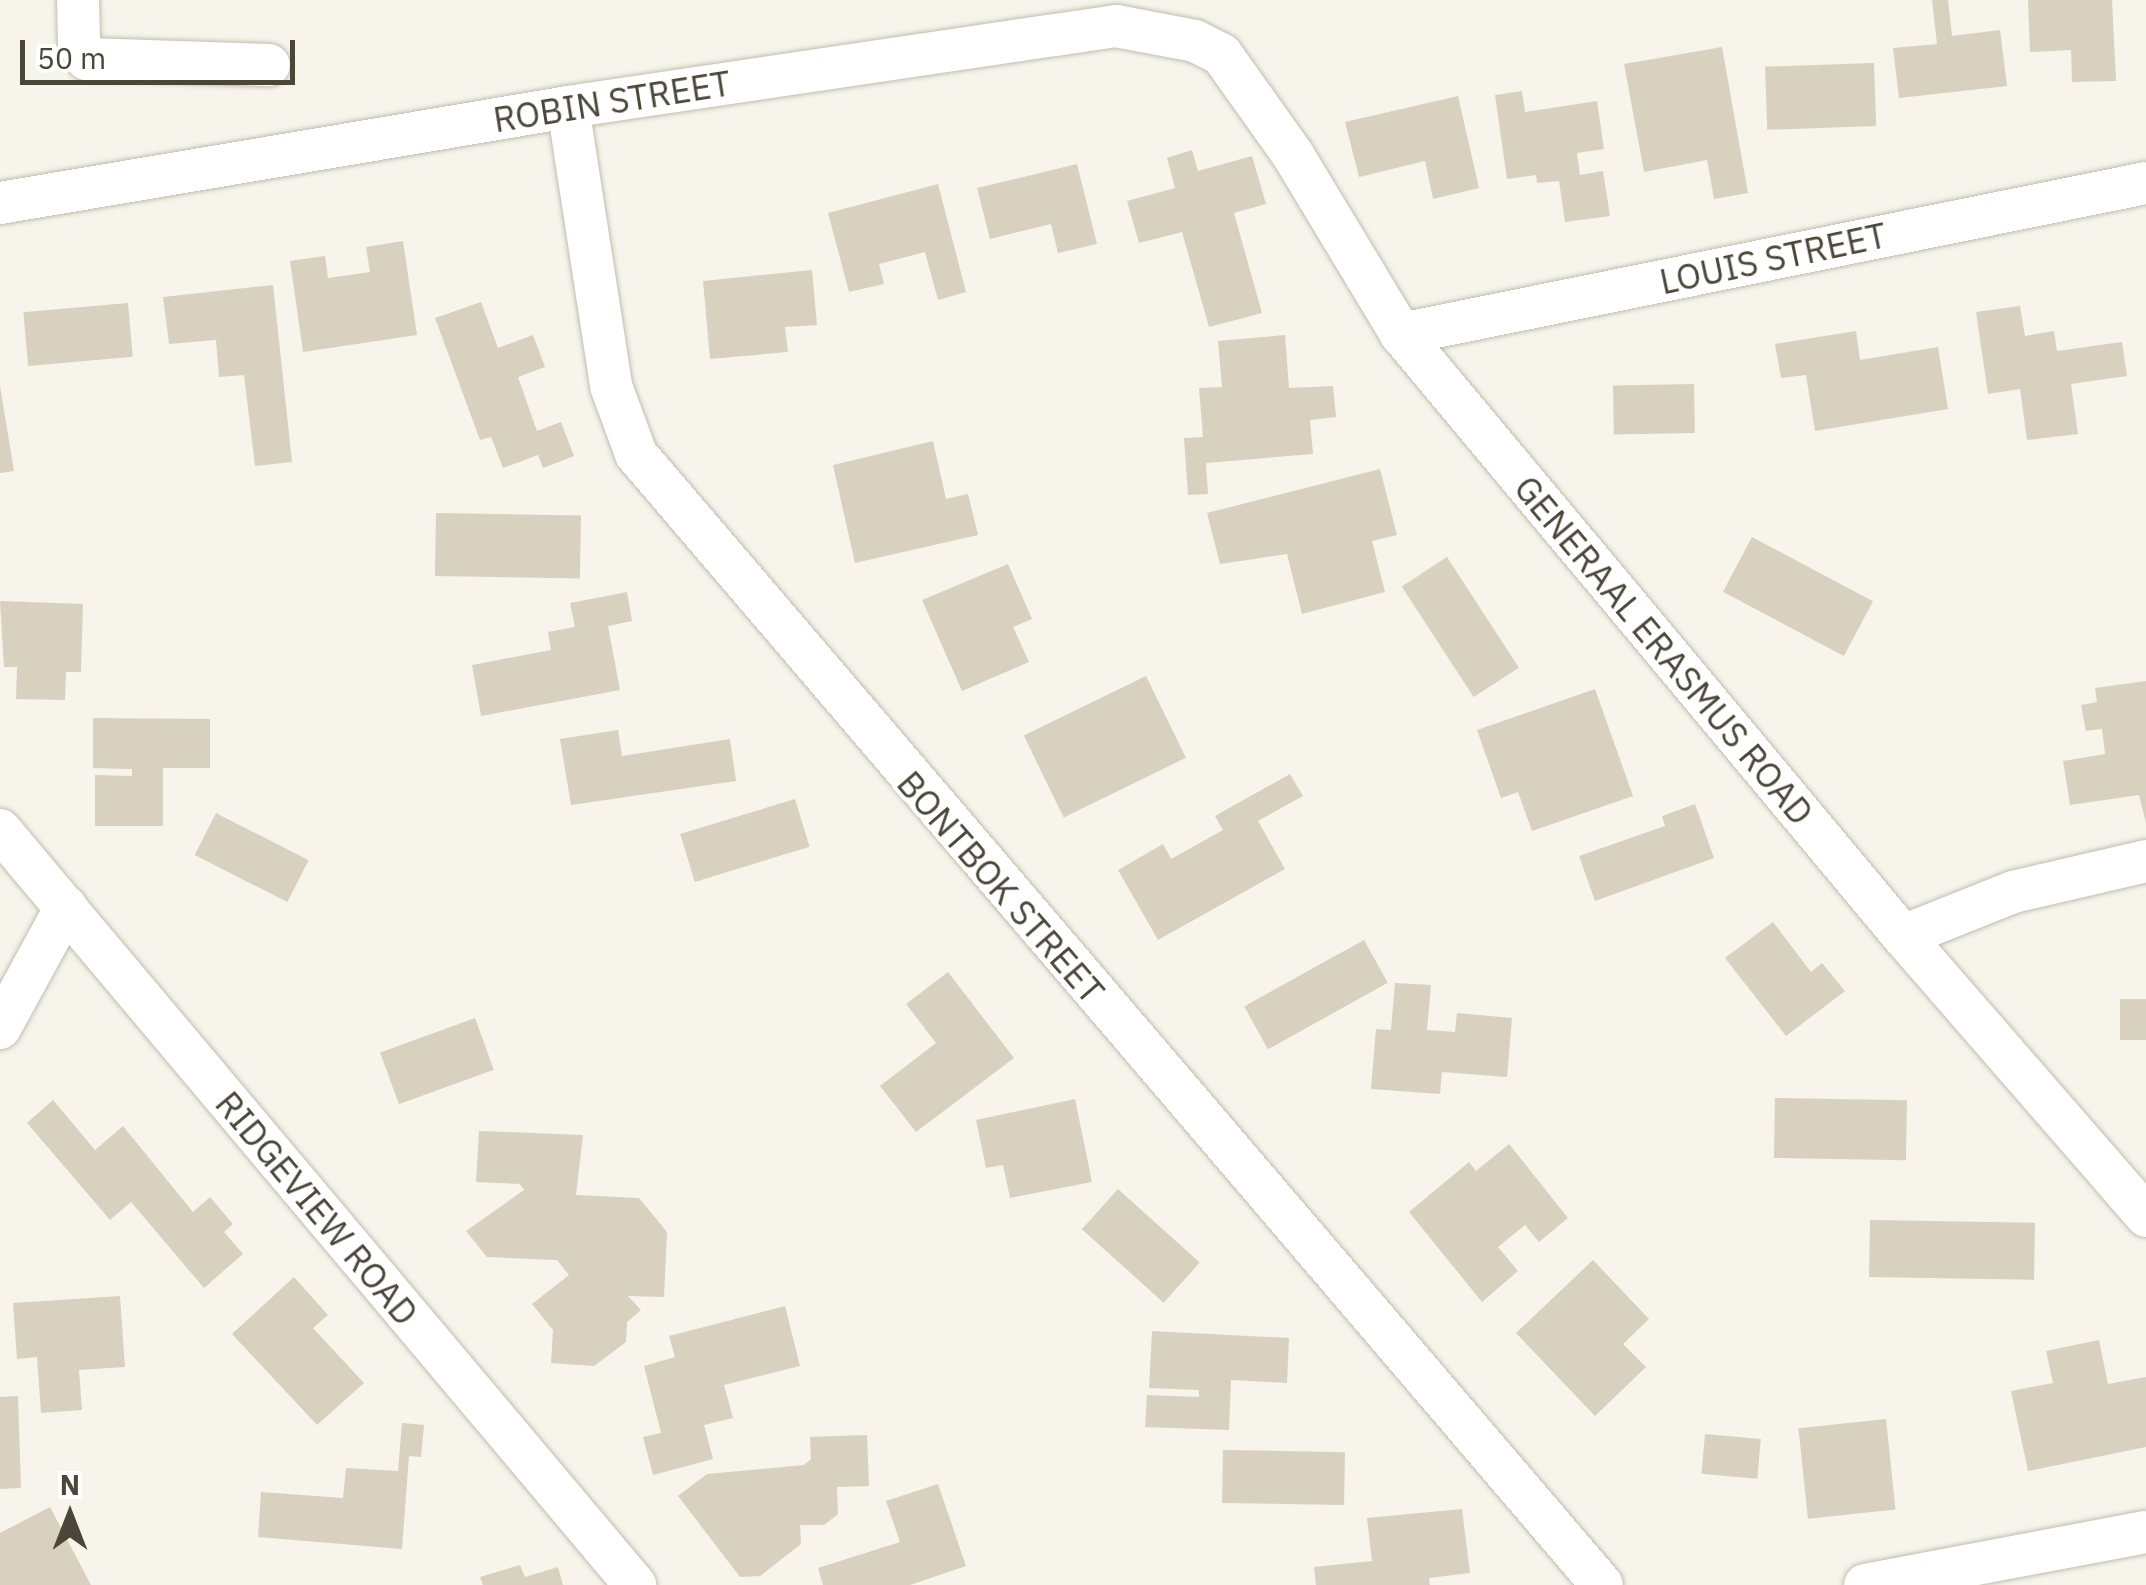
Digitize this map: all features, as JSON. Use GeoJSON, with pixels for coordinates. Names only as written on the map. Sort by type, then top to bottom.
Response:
{"type":"FeatureCollection","features":[{"type":"Feature","properties":{"kind":"street"},"geometry":{"type":"LineString","coordinates":[[78,0],[87,59],[270,66]]}},
{"type":"Feature","properties":{"kind":"street","name":"ROBIN STREET"},"geometry":{"type":"LineString","coordinates":[[0,203],[568,107],[1116,26],[1164,30],[1222,55]]}},
{"type":"Feature","properties":{"kind":"street","name":"GENERAAL ERASMUS ROAD"},"geometry":{"type":"LineString","coordinates":[[1222,55],[1293,155],[1401,334],[1903,936],[2146,1216]]}},
{"type":"Feature","properties":{"kind":"street","name":"BONTBOK STREET"},"geometry":{"type":"LineString","coordinates":[[568,107],[612,386],[636,454],[1602,1585]]}},
{"type":"Feature","properties":{"kind":"street","name":"LOUIS STREET"},"geometry":{"type":"LineString","coordinates":[[1401,334],[2146,183]]}},
{"type":"Feature","properties":{"kind":"street","name":"RIDGEVIEW ROAD"},"geometry":{"type":"LineString","coordinates":[[0,830],[635,1585]]}},
{"type":"Feature","properties":{"kind":"street"},"geometry":{"type":"LineString","coordinates":[[1903,936],[2012,892],[2146,861]]}},
{"type":"Feature","properties":{"kind":"street"},"geometry":{"type":"LineString","coordinates":[[0,1028],[66,907]]}},
{"type":"Feature","properties":{"kind":"street"},"geometry":{"type":"LineString","coordinates":[[1865,1585],[2146,1532]]}},
{"type":"Feature","properties":{"kind":"building"},"geometry":{"type":"Polygon","coordinates":[[[1932,0],[1948,0],[1952,36],[2000,30],[2007,86],[1899,98],[1893,48],[1937,44],[1932,0]]]}},
{"type":"Feature","properties":{"kind":"building"},"geometry":{"type":"Polygon","coordinates":[[[2028,0],[2112,0],[2116,81],[2072,82],[2071,50],[2030,52],[2028,0]]]}},
{"type":"Feature","properties":{"kind":"building"},"geometry":{"type":"Polygon","coordinates":[[[1722,47],[1748,193],[1714,199],[1707,160],[1644,172],[1624,64],[1722,47]]]}},
{"type":"Feature","properties":{"kind":"building"},"geometry":{"type":"Polygon","coordinates":[[[1874,63],[1876,126],[1767,130],[1765,67],[1874,63]]]}},
{"type":"Feature","properties":{"kind":"building"},"geometry":{"type":"Polygon","coordinates":[[[1522,91],[1525,112],[1597,101],[1604,149],[1577,153],[1580,175],[1603,171],[1610,216],[1565,222],[1559,181],[1537,183],[1536,175],[1507,179],[1495,95],[1522,91]]]}},
{"type":"Feature","properties":{"kind":"building"},"geometry":{"type":"Polygon","coordinates":[[[1458,96],[1479,188],[1433,199],[1425,161],[1359,177],[1345,122],[1458,96]]]}},
{"type":"Feature","properties":{"kind":"building"},"geometry":{"type":"Polygon","coordinates":[[[1192,150],[1198,171],[1252,156],[1266,204],[1234,213],[1262,313],[1209,327],[1182,232],[1139,243],[1127,201],[1175,188],[1167,158],[1192,150]]]}},
{"type":"Feature","properties":{"kind":"building"},"geometry":{"type":"Polygon","coordinates":[[[1077,164],[1097,244],[1058,253],[1051,224],[990,239],[977,188],[1077,164]]]}},
{"type":"Feature","properties":{"kind":"building"},"geometry":{"type":"Polygon","coordinates":[[[938,184],[966,292],[938,300],[925,252],[879,264],[884,284],[849,292],[828,213],[938,184]]]}},
{"type":"Feature","properties":{"kind":"building"},"geometry":{"type":"Polygon","coordinates":[[[403,241],[417,335],[303,352],[290,261],[325,256],[328,278],[370,272],[366,247],[403,241]]]}},
{"type":"Feature","properties":{"kind":"building"},"geometry":{"type":"Polygon","coordinates":[[[812,270],[817,325],[785,327],[788,352],[710,359],[703,281],[812,270]]]}},
{"type":"Feature","properties":{"kind":"building"},"geometry":{"type":"Polygon","coordinates":[[[273,285],[292,462],[255,466],[244,375],[219,377],[216,340],[169,344],[163,297],[273,285]]]}},
{"type":"Feature","properties":{"kind":"building"},"geometry":{"type":"Polygon","coordinates":[[[481,302],[498,348],[533,335],[545,367],[518,377],[537,431],[561,422],[574,456],[543,468],[538,455],[503,468],[491,437],[480,440],[435,318],[481,302]]]}},
{"type":"Feature","properties":{"kind":"building"},"geometry":{"type":"Polygon","coordinates":[[[128,303],[133,357],[28,366],[23,312],[128,303]]]}},
{"type":"Feature","properties":{"kind":"building"},"geometry":{"type":"Polygon","coordinates":[[[2020,306],[2025,336],[2054,331],[2057,351],[2122,342],[2127,376],[2071,384],[2078,434],[2027,440],[2020,389],[1988,394],[1976,312],[2020,306]]]}},
{"type":"Feature","properties":{"kind":"building"},"geometry":{"type":"Polygon","coordinates":[[[1856,331],[1860,360],[1938,347],[1948,409],[1815,431],[1806,375],[1781,378],[1775,344],[1856,331]]]}},
{"type":"Feature","properties":{"kind":"building"},"geometry":{"type":"Polygon","coordinates":[[[1285,335],[1289,388],[1333,386],[1336,417],[1310,420],[1313,454],[1206,463],[1208,494],[1188,495],[1184,438],[1203,437],[1199,388],[1222,387],[1218,341],[1285,335]]]}},
{"type":"Feature","properties":{"kind":"building"},"geometry":{"type":"Polygon","coordinates":[[[1694,384],[1695,433],[1614,434],[1613,385],[1694,384]]]}},
{"type":"Feature","properties":{"kind":"building"},"geometry":{"type":"Polygon","coordinates":[[[0,386],[14,471],[0,473],[0,386]]]}},
{"type":"Feature","properties":{"kind":"building"},"geometry":{"type":"Polygon","coordinates":[[[933,441],[946,499],[968,494],[978,535],[855,563],[833,465],[933,441]]]}},
{"type":"Feature","properties":{"kind":"building"},"geometry":{"type":"Polygon","coordinates":[[[1380,469],[1397,535],[1372,541],[1385,592],[1302,614],[1287,554],[1220,564],[1207,513],[1380,469]]]}},
{"type":"Feature","properties":{"kind":"building"},"geometry":{"type":"Polygon","coordinates":[[[436,513],[581,516],[580,579],[435,576],[436,513]]]}},
{"type":"Feature","properties":{"kind":"building"},"geometry":{"type":"Polygon","coordinates":[[[1752,537],[1873,601],[1844,656],[1723,592],[1752,537]]]}},
{"type":"Feature","properties":{"kind":"building"},"geometry":{"type":"Polygon","coordinates":[[[1447,557],[1519,668],[1474,697],[1402,586],[1447,557]]]}},
{"type":"Feature","properties":{"kind":"building"},"geometry":{"type":"Polygon","coordinates":[[[1008,564],[1032,619],[1013,627],[1029,662],[962,691],[922,600],[1008,564]]]}},
{"type":"Feature","properties":{"kind":"building"},"geometry":{"type":"Polygon","coordinates":[[[627,592],[632,621],[608,626],[620,690],[481,716],[472,665],[551,650],[548,632],[575,627],[570,603],[627,592]]]}},
{"type":"Feature","properties":{"kind":"building"},"geometry":{"type":"Polygon","coordinates":[[[0,601],[83,604],[81,672],[66,672],[65,700],[16,699],[17,667],[4,667],[0,601]]]}},
{"type":"Feature","properties":{"kind":"building"},"geometry":{"type":"Polygon","coordinates":[[[1146,676],[1186,758],[1064,817],[1024,736],[1146,676]]]}},
{"type":"Feature","properties":{"kind":"building"},"geometry":{"type":"Polygon","coordinates":[[[2146,681],[2146,823],[2139,795],[2070,805],[2063,761],[2105,754],[2102,729],[2086,731],[2081,705],[2097,702],[2095,688],[2146,681]]]}},
{"type":"Feature","properties":{"kind":"building"},"geometry":{"type":"Polygon","coordinates":[[[1595,689],[1633,796],[1532,831],[1518,792],[1501,798],[1477,730],[1595,689]]]}},
{"type":"Feature","properties":{"kind":"building"},"geometry":{"type":"Polygon","coordinates":[[[93,718],[210,719],[210,768],[163,768],[163,826],[95,826],[95,775],[132,776],[132,769],[93,768],[93,718]]]}},
{"type":"Feature","properties":{"kind":"building"},"geometry":{"type":"Polygon","coordinates":[[[618,730],[622,756],[730,739],[736,781],[571,805],[560,739],[618,730]]]}},
{"type":"Feature","properties":{"kind":"building"},"geometry":{"type":"Polygon","coordinates":[[[1290,774],[1303,796],[1258,821],[1285,869],[1158,940],[1118,870],[1163,844],[1171,859],[1223,830],[1215,816],[1290,774]]]}},
{"type":"Feature","properties":{"kind":"building"},"geometry":{"type":"Polygon","coordinates":[[[795,799],[810,847],[695,882],[680,834],[795,799]]]}},
{"type":"Feature","properties":{"kind":"building"},"geometry":{"type":"Polygon","coordinates":[[[1695,804],[1714,858],[1595,901],[1579,856],[1665,826],[1662,816],[1695,804]]]}},
{"type":"Feature","properties":{"kind":"building"},"geometry":{"type":"Polygon","coordinates":[[[216,813],[309,860],[287,902],[195,855],[216,813]]]}},
{"type":"Feature","properties":{"kind":"building"},"geometry":{"type":"Polygon","coordinates":[[[1773,922],[1811,972],[1822,963],[1845,991],[1786,1036],[1725,958],[1773,922]]]}},
{"type":"Feature","properties":{"kind":"building"},"geometry":{"type":"Polygon","coordinates":[[[1364,940],[1388,983],[1268,1049],[1244,1006],[1364,940]]]}},
{"type":"Feature","properties":{"kind":"building"},"geometry":{"type":"Polygon","coordinates":[[[948,972],[1014,1058],[916,1132],[880,1086],[936,1043],[906,1004],[948,972]]]}},
{"type":"Feature","properties":{"kind":"building"},"geometry":{"type":"Polygon","coordinates":[[[1395,983],[1431,985],[1427,1030],[1455,1032],[1457,1013],[1512,1018],[1507,1077],[1442,1072],[1440,1094],[1371,1089],[1376,1029],[1391,1030],[1395,983]]]}},
{"type":"Feature","properties":{"kind":"building"},"geometry":{"type":"Polygon","coordinates":[[[2120,999],[2146,999],[2146,1040],[2120,1040],[2120,999]]]}},
{"type":"Feature","properties":{"kind":"building"},"geometry":{"type":"Polygon","coordinates":[[[475,1018],[494,1070],[399,1104],[380,1053],[475,1018]]]}},
{"type":"Feature","properties":{"kind":"building"},"geometry":{"type":"Polygon","coordinates":[[[1775,1098],[1907,1100],[1906,1160],[1774,1158],[1775,1098]]]}},
{"type":"Feature","properties":{"kind":"building"},"geometry":{"type":"Polygon","coordinates":[[[1075,1099],[1092,1182],[1010,1198],[1003,1165],[986,1168],[976,1120],[1075,1099]]]}},
{"type":"Feature","properties":{"kind":"building"},"geometry":{"type":"Polygon","coordinates":[[[53,1100],[95,1150],[123,1126],[193,1212],[210,1197],[233,1224],[224,1232],[243,1254],[204,1288],[131,1202],[110,1220],[27,1123],[53,1100]]]}},
{"type":"Feature","properties":{"kind":"building"},"geometry":{"type":"Polygon","coordinates":[[[479,1131],[583,1135],[576,1195],[639,1198],[667,1232],[664,1297],[628,1296],[641,1310],[627,1322],[626,1342],[594,1366],[551,1363],[553,1330],[532,1304],[569,1275],[557,1260],[487,1257],[466,1231],[524,1190],[520,1184],[476,1182],[479,1131]]]}},
{"type":"Feature","properties":{"kind":"building"},"geometry":{"type":"Polygon","coordinates":[[[1509,1144],[1568,1218],[1539,1242],[1525,1225],[1498,1247],[1518,1271],[1482,1302],[1409,1212],[1469,1162],[1476,1171],[1509,1144]]]}},
{"type":"Feature","properties":{"kind":"building"},"geometry":{"type":"Polygon","coordinates":[[[1118,1189],[1200,1263],[1164,1303],[1082,1229],[1118,1189]]]}},
{"type":"Feature","properties":{"kind":"building"},"geometry":{"type":"Polygon","coordinates":[[[1870,1220],[2035,1223],[2034,1280],[1869,1277],[1870,1220]]]}},
{"type":"Feature","properties":{"kind":"building"},"geometry":{"type":"Polygon","coordinates":[[[1593,1260],[1649,1319],[1623,1344],[1646,1367],[1595,1416],[1516,1333],[1593,1260]]]}},
{"type":"Feature","properties":{"kind":"building"},"geometry":{"type":"Polygon","coordinates":[[[294,1277],[328,1315],[313,1328],[364,1383],[317,1425],[232,1334],[294,1277]]]}},
{"type":"Feature","properties":{"kind":"building"},"geometry":{"type":"Polygon","coordinates":[[[120,1296],[125,1367],[79,1370],[82,1410],[41,1413],[37,1357],[17,1359],[13,1303],[120,1296]]]}},
{"type":"Feature","properties":{"kind":"building"},"geometry":{"type":"Polygon","coordinates":[[[785,1306],[800,1366],[724,1385],[733,1418],[704,1425],[713,1459],[653,1475],[643,1437],[661,1433],[644,1366],[675,1357],[669,1336],[785,1306]]]}},
{"type":"Feature","properties":{"kind":"building"},"geometry":{"type":"Polygon","coordinates":[[[1152,1331],[1289,1338],[1287,1383],[1231,1380],[1229,1430],[1145,1427],[1147,1395],[1199,1397],[1199,1390],[1149,1388],[1152,1331]]]}},
{"type":"Feature","properties":{"kind":"building"},"geometry":{"type":"Polygon","coordinates":[[[2099,1340],[2108,1384],[2146,1377],[2146,1447],[2028,1471],[2011,1391],[2053,1383],[2046,1351],[2099,1340]]]}},
{"type":"Feature","properties":{"kind":"building"},"geometry":{"type":"Polygon","coordinates":[[[18,1396],[21,1488],[0,1489],[0,1397],[18,1396]]]}},
{"type":"Feature","properties":{"kind":"building"},"geometry":{"type":"Polygon","coordinates":[[[1886,1419],[1896,1510],[1808,1519],[1798,1428],[1886,1419]]]}},
{"type":"Feature","properties":{"kind":"building"},"geometry":{"type":"Polygon","coordinates":[[[402,1423],[424,1425],[421,1457],[409,1456],[402,1549],[258,1537],[261,1492],[343,1498],[346,1468],[398,1471],[402,1423]]]}},
{"type":"Feature","properties":{"kind":"building"},"geometry":{"type":"Polygon","coordinates":[[[1705,1434],[1761,1439],[1757,1479],[1702,1474],[1705,1434]]]}},
{"type":"Feature","properties":{"kind":"building"},"geometry":{"type":"Polygon","coordinates":[[[867,1435],[869,1486],[837,1487],[838,1514],[824,1525],[800,1525],[801,1544],[760,1576],[740,1577],[678,1496],[707,1474],[804,1465],[811,1459],[810,1437],[867,1435]]]}},
{"type":"Feature","properties":{"kind":"building"},"geometry":{"type":"Polygon","coordinates":[[[1223,1450],[1345,1452],[1344,1505],[1222,1503],[1223,1450]]]}},
{"type":"Feature","properties":{"kind":"building"},"geometry":{"type":"Polygon","coordinates":[[[938,1484],[966,1566],[910,1585],[823,1585],[818,1568],[900,1542],[886,1501],[938,1484]]]}},
{"type":"Feature","properties":{"kind":"building"},"geometry":{"type":"Polygon","coordinates":[[[50,1507],[91,1585],[0,1585],[0,1533],[50,1507]]]}},
{"type":"Feature","properties":{"kind":"building"},"geometry":{"type":"Polygon","coordinates":[[[1462,1509],[1470,1573],[1429,1578],[1430,1585],[1316,1585],[1314,1567],[1372,1561],[1367,1518],[1462,1509]]]}},
{"type":"Feature","properties":{"kind":"building"},"geometry":{"type":"Polygon","coordinates":[[[520,1565],[525,1577],[558,1567],[563,1585],[483,1585],[480,1577],[520,1565]]]}}]}
